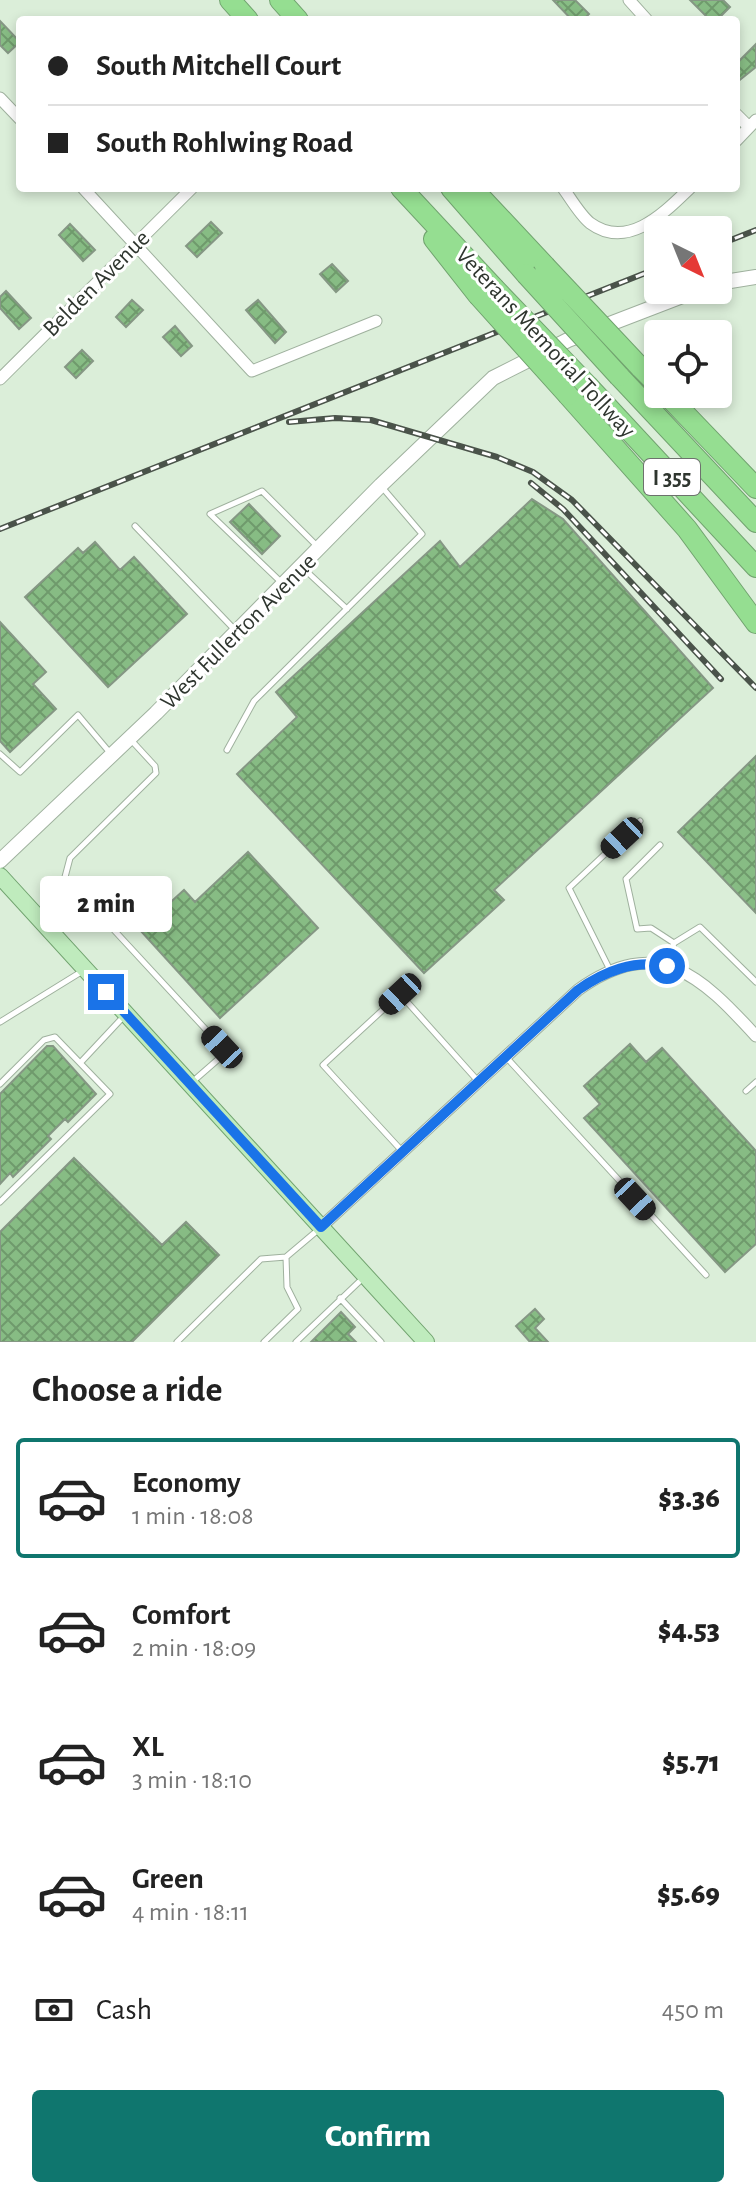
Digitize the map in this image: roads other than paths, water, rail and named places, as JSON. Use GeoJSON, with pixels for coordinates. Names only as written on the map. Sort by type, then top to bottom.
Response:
{"type":"FeatureCollection","features":[{"type":"Feature","properties":{"kind":"highway"},"geometry":{"type":"LineString","coordinates":[[230,0],[244,16]]}},
{"type":"Feature","properties":{"kind":"highway"},"geometry":{"type":"LineString","coordinates":[[280,0],[294,16]]}},
{"type":"Feature","properties":{"kind":"highway","name":"Veterans Memorial Tollway"},"geometry":{"type":"LineString","coordinates":[[401,192],[486,291],[589,387],[756,567]]}},
{"type":"Feature","properties":{"kind":"highway","name":"Veterans Memorial Tollway"},"geometry":{"type":"LineString","coordinates":[[455,192],[536,270],[619,376],[756,522]]}},
{"type":"Feature","properties":{"kind":"highway"},"geometry":{"type":"LineString","coordinates":[[475,192],[536,270],[644,371]]}},
{"type":"Feature","properties":{"kind":"highway"},"geometry":{"type":"LineString","coordinates":[[486,291],[568,395],[687,529],[756,623]]}},
{"type":"Feature","properties":{"kind":"highway"},"geometry":{"type":"LineString","coordinates":[[679,408],[756,488]]}},
{"type":"Feature","properties":{"kind":"main road"},"geometry":{"type":"LineString","coordinates":[[0,876],[425,1342]]}},
{"type":"Feature","properties":{"kind":"street"},"geometry":{"type":"LineString","coordinates":[[629,0],[643,16]]}},
{"type":"Feature","properties":{"kind":"street"},"geometry":{"type":"LineString","coordinates":[[0,98],[16,115]]}},
{"type":"Feature","properties":{"kind":"street"},"geometry":{"type":"LineString","coordinates":[[87,192],[252,371],[376,321]]}},
{"type":"Feature","properties":{"kind":"street","name":"Belden Avenue"},"geometry":{"type":"LineString","coordinates":[[0,379],[188,192]]}},
{"type":"Feature","properties":{"kind":"street"},"geometry":{"type":"LineString","coordinates":[[566,192],[591,224],[616,232],[651,224],[686,192]]}},
{"type":"Feature","properties":{"kind":"street"},"geometry":{"type":"LineString","coordinates":[[732,281],[756,277]]}},
{"type":"Feature","properties":{"kind":"street","name":"West Fullerton Avenue"},"geometry":{"type":"LineString","coordinates":[[0,861],[237,633],[472,396],[515,364],[663,304]]}},
{"type":"Feature","properties":{"kind":"street"},"geometry":{"type":"LineString","coordinates":[[0,357],[11,368]]}},
{"type":"Feature","properties":{"kind":"street"},"geometry":{"type":"LineString","coordinates":[[321,1227],[578,990],[611,971],[651,963],[667,966],[704,982],[756,1036]]}},
{"type":"Feature","properties":{"kind":"lane"},"geometry":{"type":"LineString","coordinates":[[227,750],[254,701],[422,534],[381,485]]}},
{"type":"Feature","properties":{"kind":"lane"},"geometry":{"type":"LineString","coordinates":[[283,585],[210,514],[262,491],[319,548]]}},
{"type":"Feature","properties":{"kind":"lane"},"geometry":{"type":"LineString","coordinates":[[135,526],[237,633]]}},
{"type":"Feature","properties":{"kind":"lane"},"geometry":{"type":"LineString","coordinates":[[302,566],[347,609]]}},
{"type":"Feature","properties":{"kind":"lane"},"geometry":{"type":"LineString","coordinates":[[0,754],[20,772],[78,715],[112,755]]}},
{"type":"Feature","properties":{"kind":"lane"},"geometry":{"type":"LineString","coordinates":[[129,738],[155,766],[156,773],[70,858],[65,877],[222,1047],[222,1056],[190,1084]]}},
{"type":"Feature","properties":{"kind":"lane"},"geometry":{"type":"LineString","coordinates":[[611,971],[569,888],[640,821]]}},
{"type":"Feature","properties":{"kind":"lane"},"geometry":{"type":"LineString","coordinates":[[660,845],[626,879],[637,929],[651,928],[674,943]]}},
{"type":"Feature","properties":{"kind":"lane"},"geometry":{"type":"LineString","coordinates":[[667,966],[674,943],[700,927],[756,982]]}},
{"type":"Feature","properties":{"kind":"lane"},"geometry":{"type":"LineString","coordinates":[[1,1020],[85,969]]}},
{"type":"Feature","properties":{"kind":"lane"},"geometry":{"type":"LineString","coordinates":[[403,1152],[323,1065],[400,994],[478,1081]]}},
{"type":"Feature","properties":{"kind":"lane"},"geometry":{"type":"LineString","coordinates":[[82,1061],[127,1014]]}},
{"type":"Feature","properties":{"kind":"lane"},"geometry":{"type":"LineString","coordinates":[[0,1084],[44,1040],[55,1037],[82,1061],[110,1094],[0,1202]]}},
{"type":"Feature","properties":{"kind":"lane"},"geometry":{"type":"LineString","coordinates":[[506,1056],[706,1275]]}},
{"type":"Feature","properties":{"kind":"lane"},"geometry":{"type":"LineString","coordinates":[[746,1091],[756,1082]]}},
{"type":"Feature","properties":{"kind":"lane"},"geometry":{"type":"LineString","coordinates":[[177,1342],[261,1259],[286,1257],[321,1227]]}},
{"type":"Feature","properties":{"kind":"lane"},"geometry":{"type":"LineString","coordinates":[[264,1342],[298,1309],[287,1287],[286,1257]]}},
{"type":"Feature","properties":{"kind":"lane"},"geometry":{"type":"LineString","coordinates":[[296,1342],[366,1276]]}},
{"type":"Feature","properties":{"kind":"lane"},"geometry":{"type":"LineString","coordinates":[[340,1298],[381,1342]]}},
{"type":"Feature","properties":{"kind":"railway"},"geometry":{"type":"LineString","coordinates":[[732,239],[756,230]]}},
{"type":"Feature","properties":{"kind":"railway"},"geometry":{"type":"LineString","coordinates":[[0,529],[644,274]]}},
{"type":"Feature","properties":{"kind":"railway"},"geometry":{"type":"LineString","coordinates":[[289,422],[335,418],[371,420],[497,457],[533,472],[572,500],[756,688]]}},
{"type":"Feature","properties":{"kind":"railway"},"geometry":{"type":"LineString","coordinates":[[531,483],[563,509],[721,679]]}}]}
